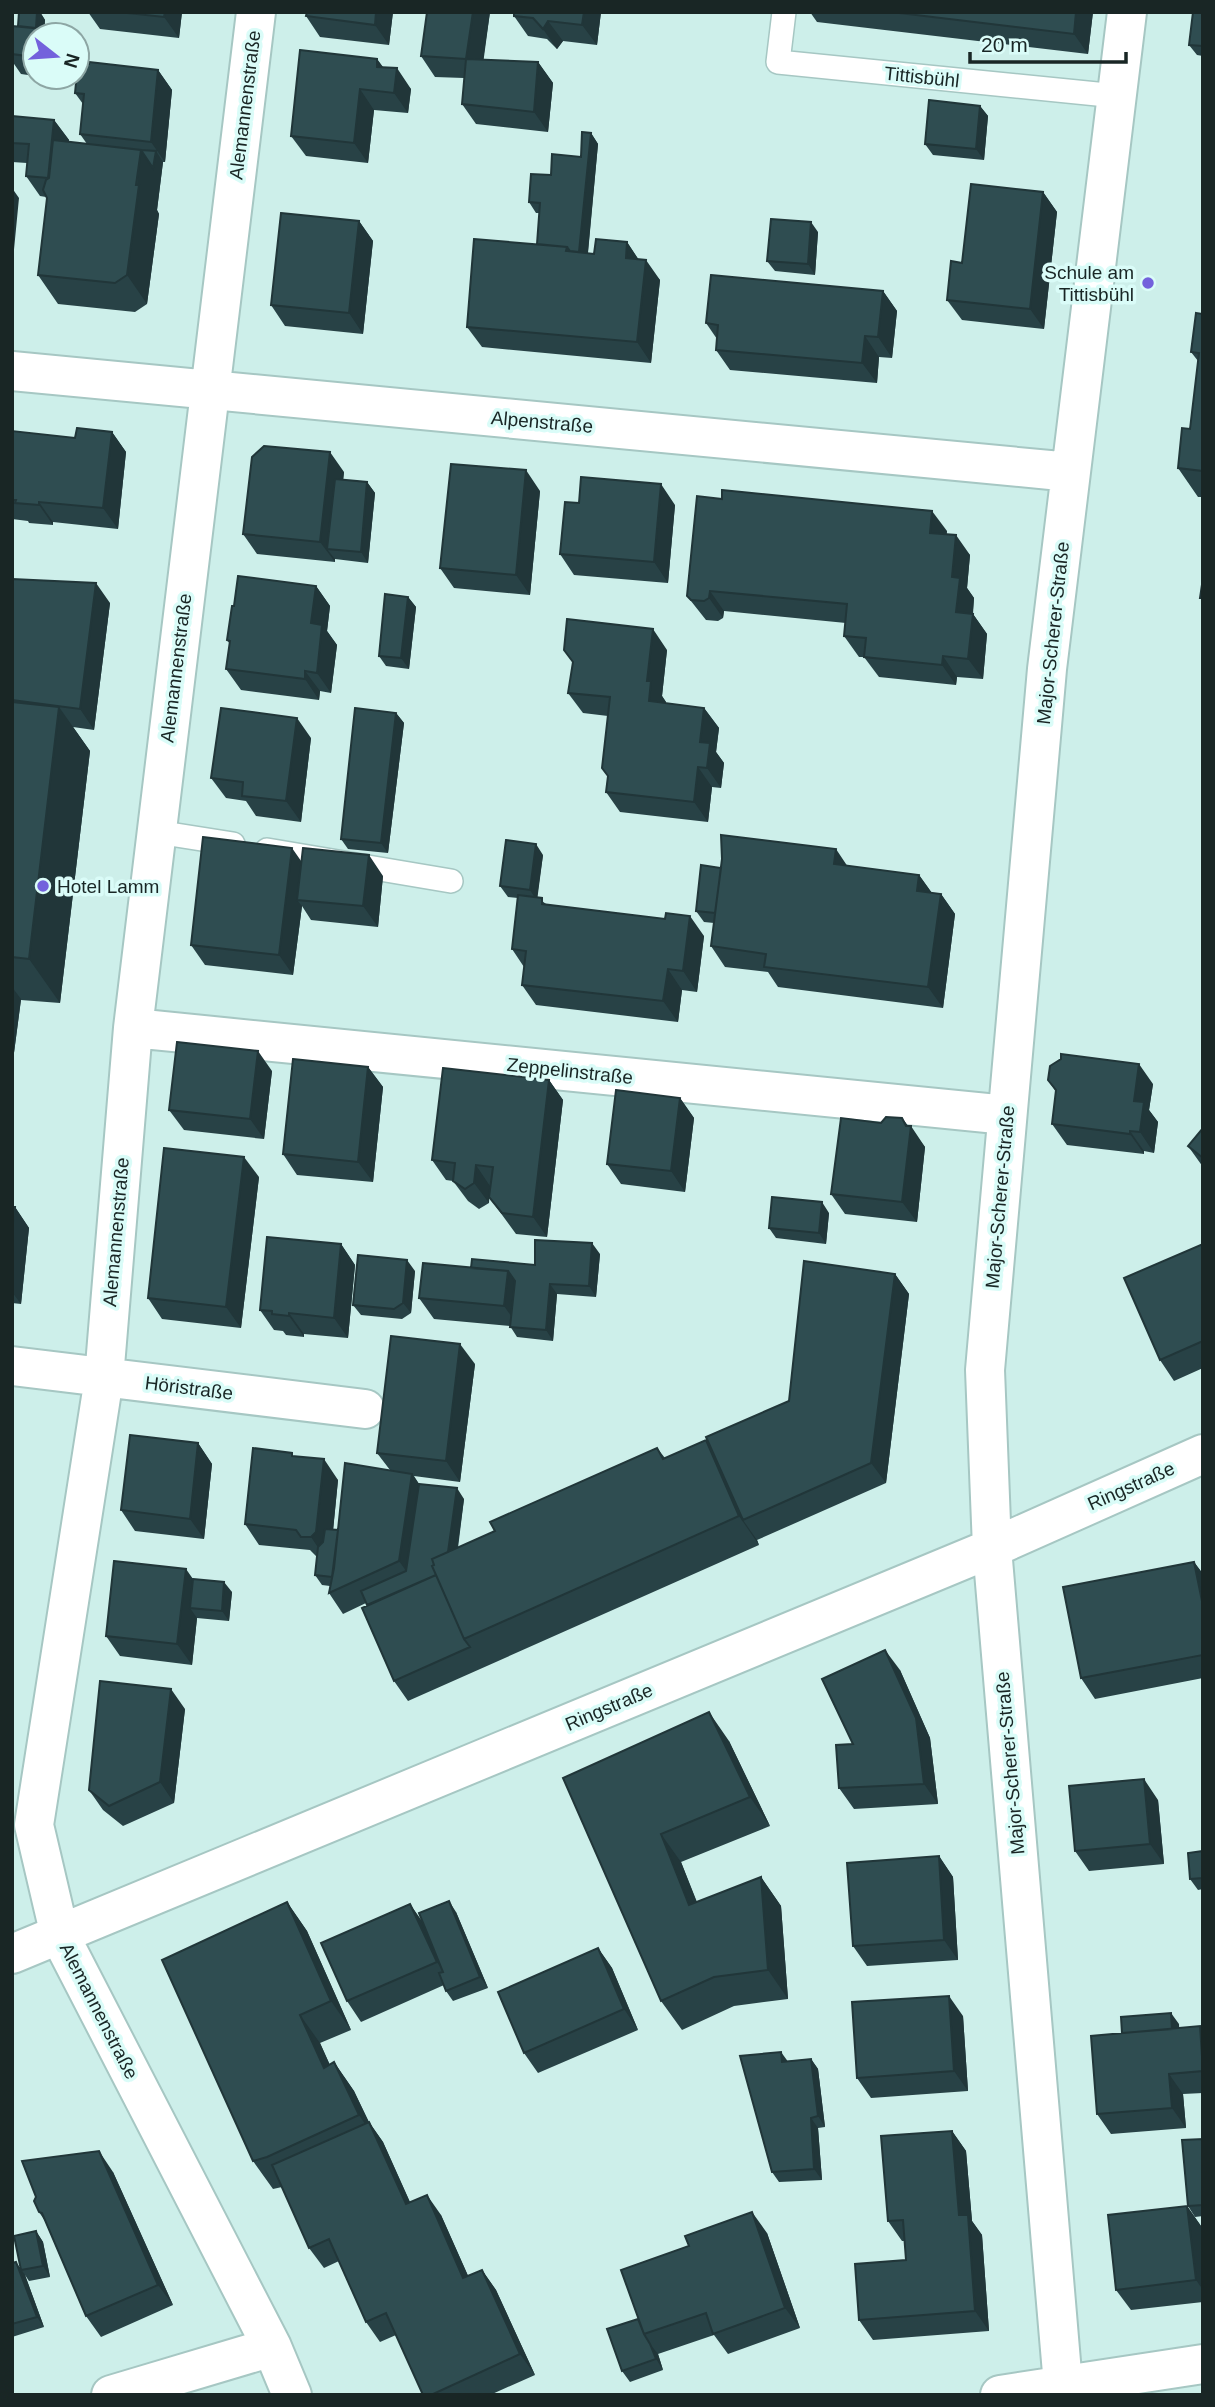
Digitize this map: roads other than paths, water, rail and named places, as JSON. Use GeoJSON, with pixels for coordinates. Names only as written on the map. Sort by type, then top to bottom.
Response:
{"type":"FeatureCollection","features":[{"type":"Feature","properties":{"kind":"street","name":"Alemannenstraße"},"geometry":{"type":"LineString","coordinates":[[256,12],[133,1028],[104,1378],[33,1825],[60,1936],[272,2347],[292,2395]]}},
{"type":"Feature","properties":{"kind":"street","name":"Major-Scherer-Straße"},"geometry":{"type":"LineString","coordinates":[[1063,2385],[992,1548],[985,1370],[1047,669],[1127,12]]}},
{"type":"Feature","properties":{"kind":"street","name":"Alpenstraße"},"geometry":{"type":"LineString","coordinates":[[12,371],[1071,472]]}},
{"type":"Feature","properties":{"kind":"street","name":"Zeppelinstraße"},"geometry":{"type":"LineString","coordinates":[[133,1028],[1007,1115]]}},
{"type":"Feature","properties":{"kind":"street","name":"Höristraße"},"geometry":{"type":"LineString","coordinates":[[12,1366],[365,1409]]}},
{"type":"Feature","properties":{"kind":"street","name":"Ringstraße"},"geometry":{"type":"LineString","coordinates":[[12,1954],[992,1548],[1203,1454]]}},
{"type":"Feature","properties":{"kind":"street"},"geometry":{"type":"LineString","coordinates":[[111,2395],[272,2347]]}},
{"type":"Feature","properties":{"kind":"street"},"geometry":{"type":"LineString","coordinates":[[1000,2395],[1203,2364]]}},
{"type":"Feature","properties":{"kind":"lane","name":"Tittisbühl"},"geometry":{"type":"LineString","coordinates":[[785,12],[778,62],[1117,96]]}},
{"type":"Feature","properties":{"kind":"lane"},"geometry":{"type":"LineString","coordinates":[[157,832],[451,881]]}},
{"type":"Feature","properties":{"kind":"place","name":"Schule am Tittisbühl"},"geometry":{"type":"Point","coordinates":[1148,283]}},
{"type":"Feature","properties":{"kind":"place","name":"Hotel Lamm"},"geometry":{"type":"Point","coordinates":[43,886]}}]}
